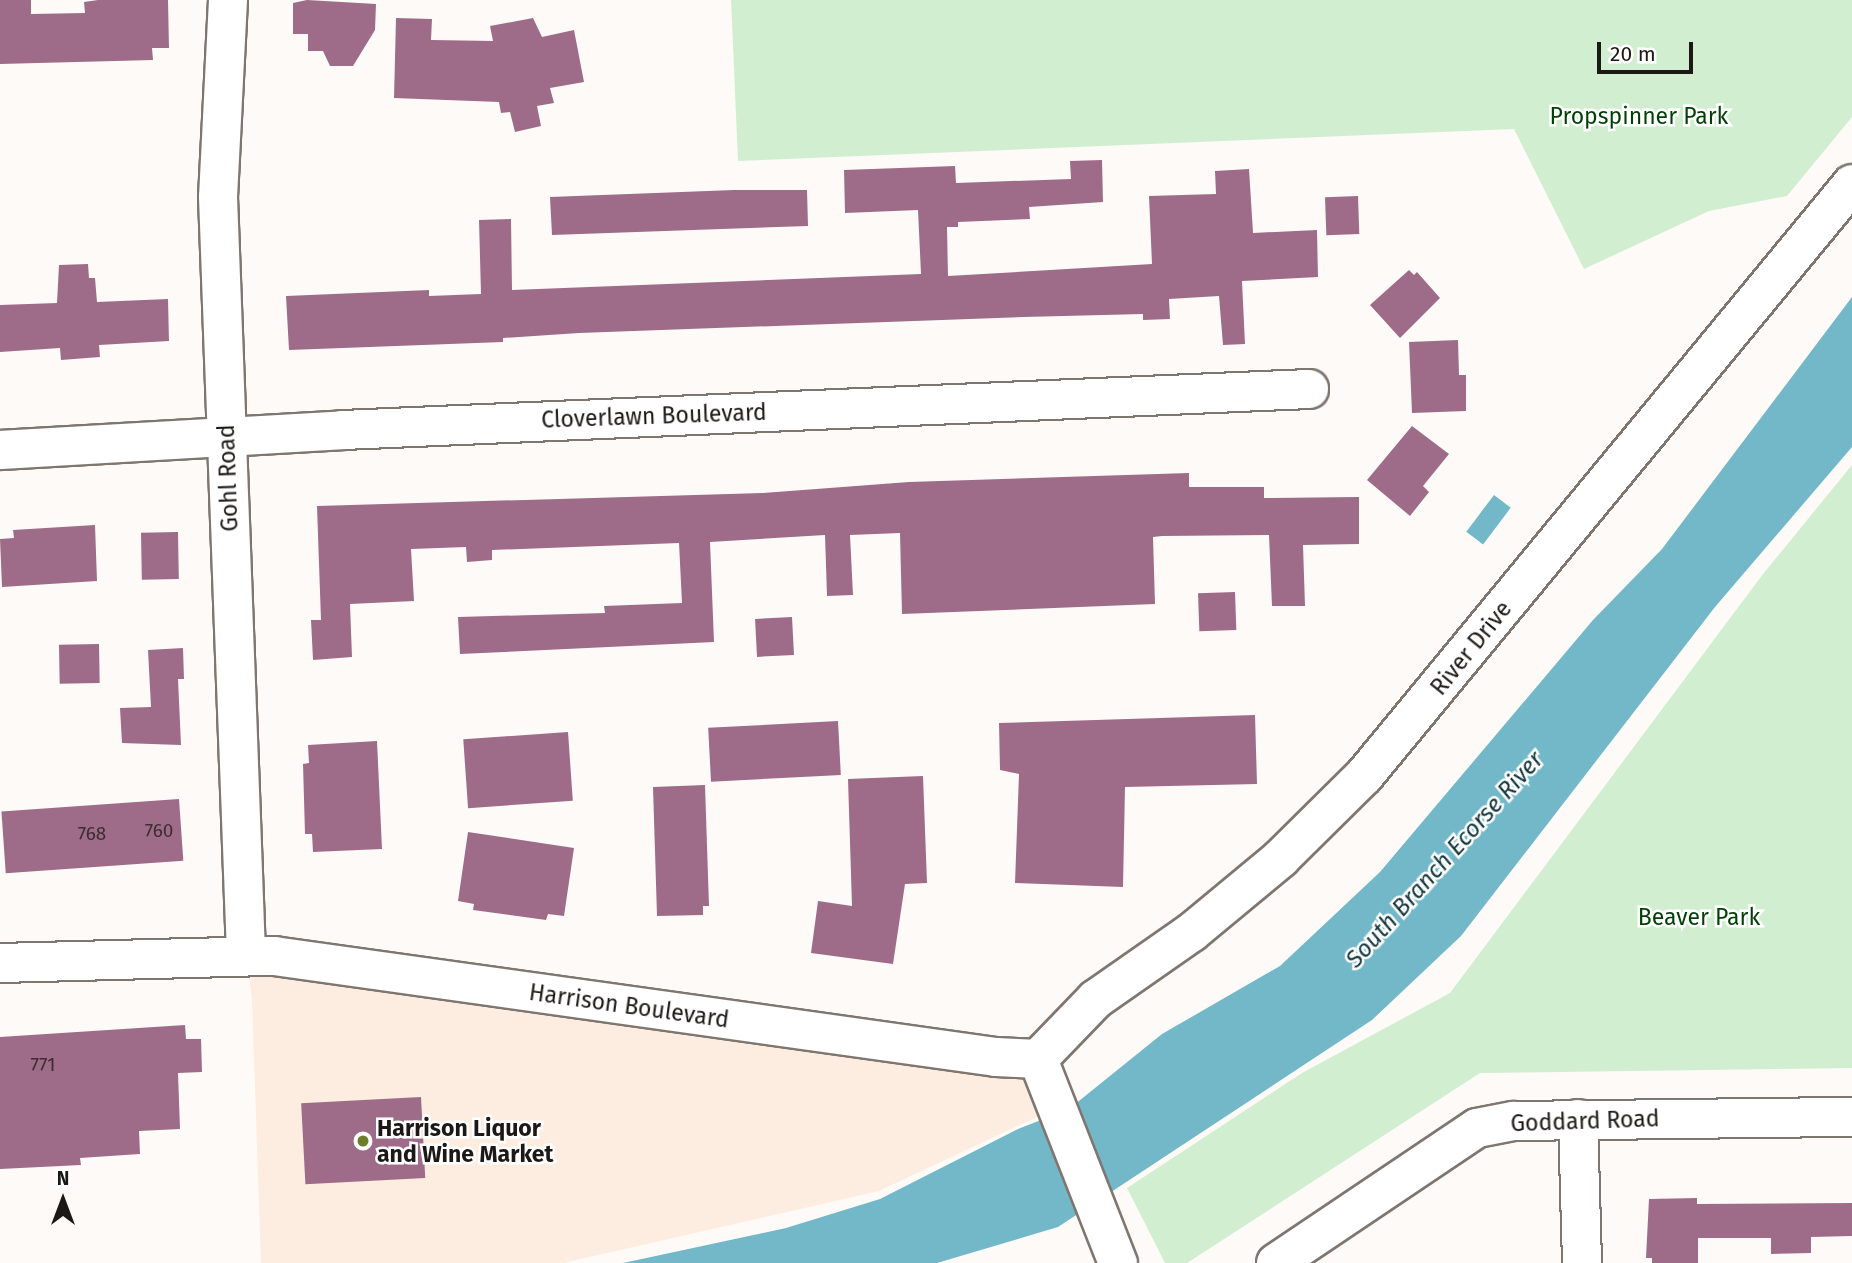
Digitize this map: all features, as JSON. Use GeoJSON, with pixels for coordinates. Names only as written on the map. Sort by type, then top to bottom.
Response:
{"type":"FeatureCollection","features":[{"type":"Feature","properties":{"kind":"street","name":"Gohl Road"},"geometry":{"type":"LineString","coordinates":[[228,0],[218,197],[246,955]]}},
{"type":"Feature","properties":{"kind":"street","name":"River Drive"},"geometry":{"type":"LineString","coordinates":[[1038,1059],[1096,999],[1192,932],[1281,858],[1364,776],[1852,184]]}},
{"type":"Feature","properties":{"kind":"street","name":"Cloverlawn Boulevard"},"geometry":{"type":"LineString","coordinates":[[0,450],[226,437],[1309,389]]}},
{"type":"Feature","properties":{"kind":"street","name":"Harrison Boulevard"},"geometry":{"type":"LineString","coordinates":[[0,963],[246,955],[996,1057],[1038,1059]]}},
{"type":"Feature","properties":{"kind":"street"},"geometry":{"type":"LineString","coordinates":[[1038,1059],[1112,1247]]}},
{"type":"Feature","properties":{"kind":"street","name":"Goddard Road"},"geometry":{"type":"LineString","coordinates":[[1276,1263],[1478,1128],[1514,1121],[1578,1119],[1852,1117]]}},
{"type":"Feature","properties":{"kind":"street"},"geometry":{"type":"LineString","coordinates":[[1578,1119],[1582,1263]]}},
{"type":"Feature","properties":{"kind":"shaded area"},"geometry":{"type":"Polygon","coordinates":[[[246,955],[1038,1059],[1058,1107],[879,1191],[563,1263],[261,1263],[252,999],[246,955]]]}},
{"type":"Feature","properties":{"kind":"green space","name":"Propspinner Park"},"geometry":{"type":"Polygon","coordinates":[[[731,0],[1852,0],[1852,117],[1787,196],[1709,211],[1584,269],[1514,129],[738,161],[731,0]]]}},
{"type":"Feature","properties":{"kind":"green space","name":"Beaver Park"},"geometry":{"type":"Polygon","coordinates":[[[1852,465],[1852,1068],[1480,1073],[1187,1263],[1165,1263],[1127,1188],[1302,1073],[1450,993],[1763,574],[1852,465]]]}},
{"type":"Feature","properties":{"kind":"water","name":"South Branch Ecorse River"},"geometry":{"type":"Polygon","coordinates":[[[1852,297],[1852,447],[1715,607],[1461,936],[1372,1020],[1058,1227],[937,1263],[623,1263],[786,1228],[880,1199],[1018,1129],[1069,1109],[1162,1034],[1280,966],[1380,872],[1593,620],[1662,549],[1852,297]]]}},
{"type":"Feature","properties":{"kind":"water"},"geometry":{"type":"Polygon","coordinates":[[[1494,495],[1511,508],[1483,544],[1466,532],[1494,495]]]}},
{"type":"Feature","properties":{"kind":"building"},"geometry":{"type":"Polygon","coordinates":[[[0,0],[31,0],[31,14],[85,13],[84,2],[98,0],[168,0],[169,48],[152,48],[153,60],[0,64],[0,0]]]}},
{"type":"Feature","properties":{"kind":"building"},"geometry":{"type":"Polygon","coordinates":[[[307,0],[376,4],[375,30],[353,66],[330,66],[323,51],[308,51],[308,34],[293,34],[293,3],[307,0]]]}},
{"type":"Feature","properties":{"kind":"building"},"geometry":{"type":"Polygon","coordinates":[[[396,18],[432,19],[431,40],[493,41],[490,26],[533,18],[542,37],[574,30],[584,82],[550,88],[554,103],[537,106],[541,126],[515,132],[510,112],[501,113],[499,102],[394,98],[396,18]]]}},
{"type":"Feature","properties":{"kind":"building"},"geometry":{"type":"Polygon","coordinates":[[[1102,160],[1103,202],[1029,207],[1030,219],[958,222],[958,227],[947,227],[948,276],[1152,264],[1149,196],[1216,194],[1215,171],[1249,169],[1253,233],[1317,230],[1318,277],[1242,281],[1245,344],[1223,345],[1219,296],[1169,299],[1170,319],[1143,320],[1143,314],[1023,317],[579,333],[503,338],[503,342],[289,350],[286,296],[429,290],[429,296],[481,294],[479,220],[511,219],[512,290],[921,274],[918,210],[845,213],[844,170],[955,166],[956,183],[1071,179],[1070,161],[1102,160]]]}},
{"type":"Feature","properties":{"kind":"building"},"geometry":{"type":"Polygon","coordinates":[[[807,190],[808,226],[552,235],[550,197],[807,190]]]}},
{"type":"Feature","properties":{"kind":"building"},"geometry":{"type":"Polygon","coordinates":[[[1358,196],[1359,234],[1326,235],[1325,197],[1358,196]]]}},
{"type":"Feature","properties":{"kind":"building"},"geometry":{"type":"Polygon","coordinates":[[[88,264],[89,278],[95,278],[97,302],[168,299],[169,341],[99,345],[100,357],[61,360],[60,348],[0,352],[0,305],[57,303],[59,265],[88,264]]]}},
{"type":"Feature","properties":{"kind":"building"},"geometry":{"type":"Polygon","coordinates":[[[1409,270],[1414,275],[1417,272],[1440,298],[1400,338],[1370,305],[1409,270]]]}},
{"type":"Feature","properties":{"kind":"building"},"geometry":{"type":"Polygon","coordinates":[[[1458,340],[1459,375],[1466,375],[1466,411],[1412,413],[1409,342],[1458,340]]]}},
{"type":"Feature","properties":{"kind":"building"},"geometry":{"type":"Polygon","coordinates":[[[1412,426],[1449,454],[1423,486],[1429,492],[1410,516],[1367,480],[1412,426]]]}},
{"type":"Feature","properties":{"kind":"building"},"geometry":{"type":"Polygon","coordinates":[[[1189,473],[1189,487],[1264,487],[1264,498],[1359,497],[1359,544],[1303,545],[1305,606],[1272,606],[1269,535],[1162,536],[1153,537],[1155,604],[902,614],[900,533],[850,535],[853,595],[827,596],[825,535],[710,542],[714,642],[460,654],[458,617],[605,613],[604,606],[682,603],[679,543],[492,550],[492,560],[467,562],[466,547],[411,549],[414,601],[350,604],[352,657],[313,660],[311,620],[321,620],[317,506],[763,493],[909,482],[1189,473]]]}},
{"type":"Feature","properties":{"kind":"building"},"geometry":{"type":"Polygon","coordinates":[[[95,525],[97,581],[2,587],[0,539],[14,538],[13,530],[95,525]]]}},
{"type":"Feature","properties":{"kind":"building"},"geometry":{"type":"Polygon","coordinates":[[[178,532],[179,579],[142,580],[141,533],[178,532]]]}},
{"type":"Feature","properties":{"kind":"building"},"geometry":{"type":"Polygon","coordinates":[[[1235,592],[1236,630],[1199,631],[1198,593],[1235,592]]]}},
{"type":"Feature","properties":{"kind":"building"},"geometry":{"type":"Polygon","coordinates":[[[792,617],[794,655],[757,657],[755,619],[792,617]]]}},
{"type":"Feature","properties":{"kind":"building"},"geometry":{"type":"Polygon","coordinates":[[[99,644],[100,683],[60,684],[59,645],[99,644]]]}},
{"type":"Feature","properties":{"kind":"building"},"geometry":{"type":"Polygon","coordinates":[[[183,648],[184,679],[178,679],[181,745],[122,743],[120,708],[151,707],[148,650],[183,648]]]}},
{"type":"Feature","properties":{"kind":"building"},"geometry":{"type":"Polygon","coordinates":[[[1255,715],[1257,784],[1125,787],[1123,887],[1015,883],[1019,774],[1000,770],[999,723],[1255,715]]]}},
{"type":"Feature","properties":{"kind":"building"},"geometry":{"type":"Polygon","coordinates":[[[838,721],[841,775],[711,782],[708,728],[838,721]]]}},
{"type":"Feature","properties":{"kind":"building"},"geometry":{"type":"Polygon","coordinates":[[[568,732],[573,801],[468,808],[463,739],[568,732]]]}},
{"type":"Feature","properties":{"kind":"building"},"geometry":{"type":"Polygon","coordinates":[[[377,741],[382,849],[313,852],[312,834],[305,834],[303,764],[309,763],[308,745],[377,741]]]}},
{"type":"Feature","properties":{"kind":"building"},"geometry":{"type":"Polygon","coordinates":[[[923,776],[927,883],[905,884],[893,964],[811,953],[818,901],[852,906],[848,779],[923,776]]]}},
{"type":"Feature","properties":{"kind":"building"},"geometry":{"type":"Polygon","coordinates":[[[705,785],[709,906],[703,906],[703,915],[657,916],[653,787],[705,785]]]}},
{"type":"Feature","properties":{"kind":"building"},"geometry":{"type":"Polygon","coordinates":[[[179,799],[183,861],[6,873],[1,811],[179,799]]]}},
{"type":"Feature","properties":{"kind":"building"},"geometry":{"type":"Polygon","coordinates":[[[468,832],[574,848],[564,916],[548,914],[546,920],[473,910],[474,904],[458,901],[468,832]]]}},
{"type":"Feature","properties":{"kind":"building"},"geometry":{"type":"Polygon","coordinates":[[[185,1025],[186,1039],[201,1039],[202,1072],[178,1073],[180,1129],[139,1131],[140,1154],[80,1158],[81,1165],[0,1169],[0,1037],[185,1025]]]}},
{"type":"Feature","properties":{"kind":"building","name":"Harrison Liquor and Wine Market"},"geometry":{"type":"Polygon","coordinates":[[[421,1097],[425,1178],[305,1184],[301,1103],[421,1097]]]}},
{"type":"Feature","properties":{"kind":"building"},"geometry":{"type":"Polygon","coordinates":[[[1697,1198],[1697,1204],[1852,1203],[1852,1236],[1811,1237],[1811,1253],[1771,1254],[1771,1238],[1698,1238],[1698,1263],[1652,1263],[1652,1258],[1646,1258],[1649,1199],[1697,1198]]]}},
{"type":"Feature","properties":{"kind":"place","name":"Harrison Liquor and Wine Market"},"geometry":{"type":"Point","coordinates":[363,1141]}}]}
